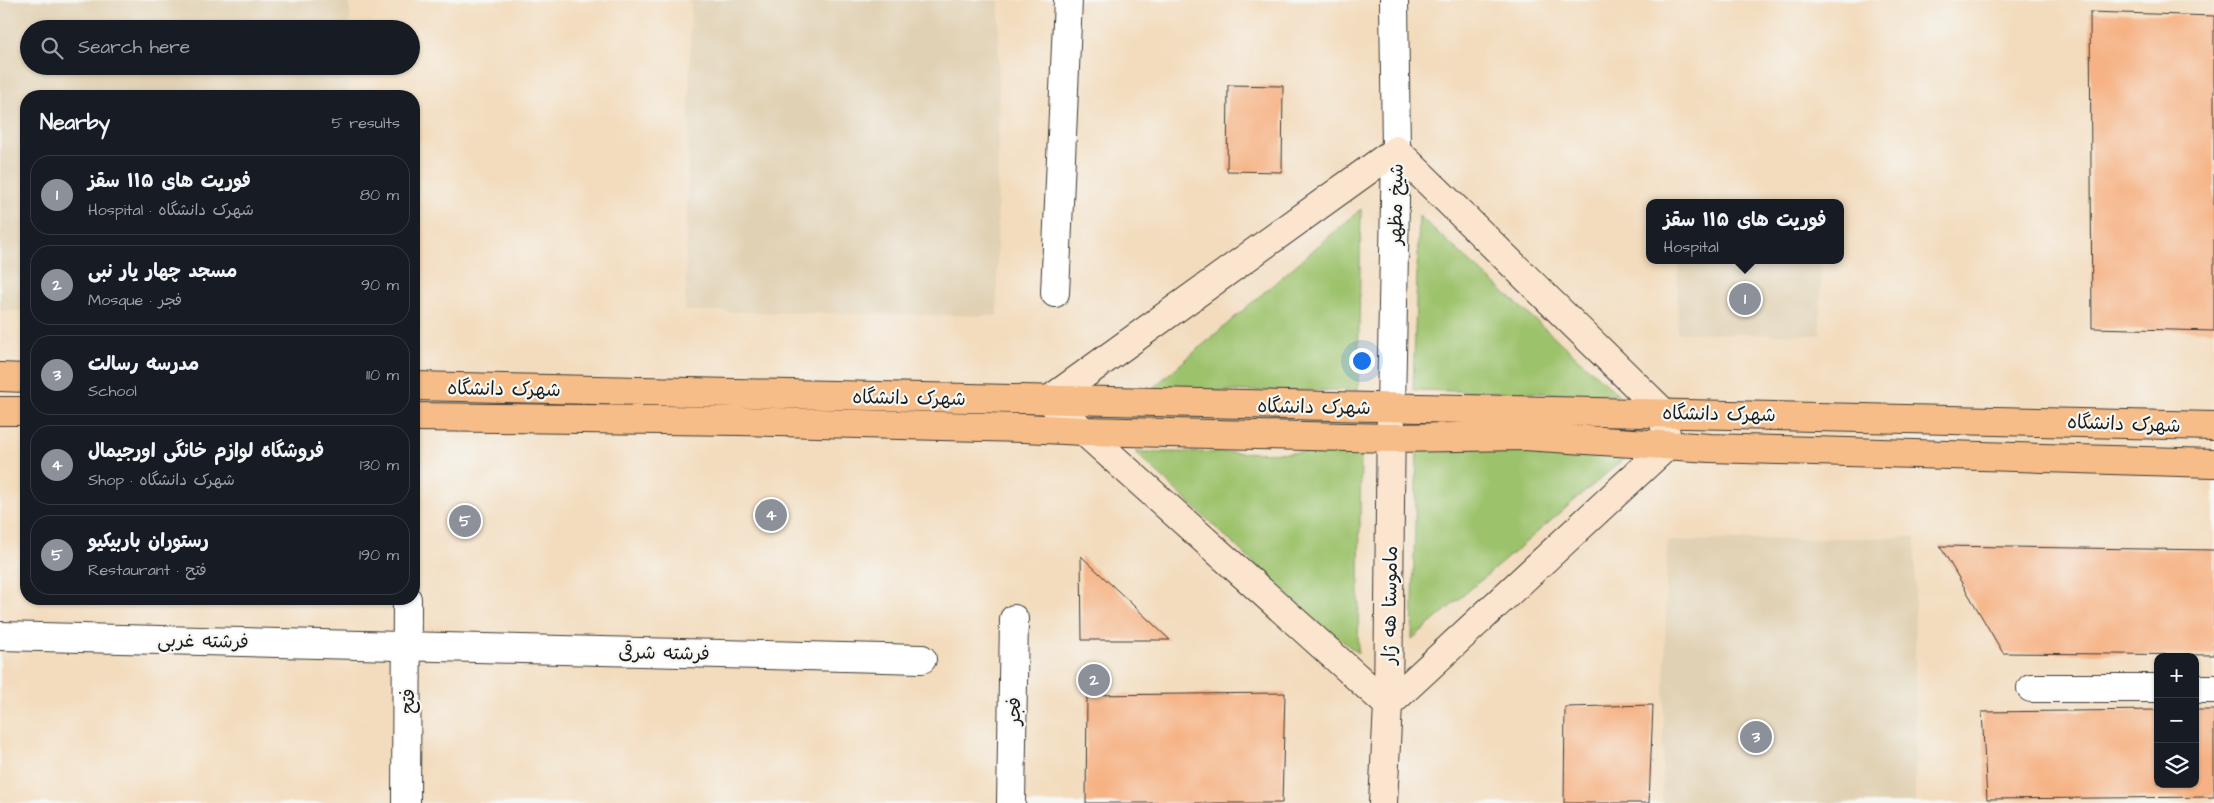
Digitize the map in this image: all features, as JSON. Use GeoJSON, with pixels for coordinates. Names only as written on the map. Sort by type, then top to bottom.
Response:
{"type":"FeatureCollection","features":[{"type":"Feature","properties":{"kind":"main road"},"geometry":{"type":"LineString","coordinates":[[1396,150],[1662,411],[1668,445],[1388,705],[1049,400],[1396,150]]}},
{"type":"Feature","properties":{"kind":"main road"},"geometry":{"type":"LineString","coordinates":[[0,377],[20,378]]}},
{"type":"Feature","properties":{"kind":"main road","name":"شهرک دانشگاه"},"geometry":{"type":"LineString","coordinates":[[420,386],[1662,411],[2214,426]]}},
{"type":"Feature","properties":{"kind":"main road","name":"ماموستا هه ژار"},"geometry":{"type":"LineString","coordinates":[[1383,803],[1388,705],[1391,407]]}},
{"type":"Feature","properties":{"kind":"main road"},"geometry":{"type":"LineString","coordinates":[[0,411],[20,411]]}},
{"type":"Feature","properties":{"kind":"main road"},"geometry":{"type":"LineString","coordinates":[[420,417],[740,421],[1391,438],[1524,436],[1808,452],[2214,462]]}},
{"type":"Feature","properties":{"kind":"street"},"geometry":{"type":"LineString","coordinates":[[1055,293],[1068,0]]}},
{"type":"Feature","properties":{"kind":"street","name":"شیخ مظهر"},"geometry":{"type":"LineString","coordinates":[[1391,407],[1396,150],[1394,0]]}},
{"type":"Feature","properties":{"kind":"street","name":"فتح"},"geometry":{"type":"LineString","coordinates":[[406,803],[407,605]]}},
{"type":"Feature","properties":{"kind":"street","name":"فجر"},"geometry":{"type":"LineString","coordinates":[[1011,803],[1014,618]]}},
{"type":"Feature","properties":{"kind":"street","name":"فرشته غربی"},"geometry":{"type":"LineString","coordinates":[[0,636],[407,645]]}},
{"type":"Feature","properties":{"kind":"street","name":"فرشته شرقی"},"geometry":{"type":"LineString","coordinates":[[407,645],[922,658]]}},
{"type":"Feature","properties":{"kind":"street"},"geometry":{"type":"LineString","coordinates":[[2031,688],[2154,688]]}},
{"type":"Feature","properties":{"kind":"street"},"geometry":{"type":"LineString","coordinates":[[2199,688],[2214,689]]}},
{"type":"Feature","properties":{"kind":"shaded area"},"geometry":{"type":"Polygon","coordinates":[[[0,0],[350,0],[350,20],[20,20],[20,75],[349,75],[348,90],[20,90],[20,311],[0,311],[0,0]]]}},
{"type":"Feature","properties":{"kind":"shaded area"},"geometry":{"type":"Polygon","coordinates":[[[691,0],[999,0],[997,316],[685,311],[691,0]]]}},
{"type":"Feature","properties":{"kind":"shaded area"},"geometry":{"type":"Polygon","coordinates":[[[1678,264],[1821,264],[1820,335],[1677,333],[1678,264]]]}},
{"type":"Feature","properties":{"kind":"shaded area"},"geometry":{"type":"Polygon","coordinates":[[[1915,537],[1915,803],[1662,803],[1667,541],[1915,537]]]}},
{"type":"Feature","properties":{"kind":"green space"},"geometry":{"type":"Polygon","coordinates":[[[1361,209],[1358,390],[1148,392],[1361,209]]]}},
{"type":"Feature","properties":{"kind":"green space"},"geometry":{"type":"Polygon","coordinates":[[[1419,216],[1619,395],[1413,390],[1419,216]]]}},
{"type":"Feature","properties":{"kind":"green space"},"geometry":{"type":"Polygon","coordinates":[[[1417,448],[1635,449],[1412,639],[1417,448]]]}},
{"type":"Feature","properties":{"kind":"green space"},"geometry":{"type":"Polygon","coordinates":[[[1135,452],[1361,453],[1358,653],[1315,620],[1135,452]]]}},
{"type":"Feature","properties":{"kind":"building"},"geometry":{"type":"Polygon","coordinates":[[[2090,12],[2214,16],[2214,331],[2092,328],[2090,12]]]}},
{"type":"Feature","properties":{"kind":"building"},"geometry":{"type":"Polygon","coordinates":[[[1228,85],[1283,86],[1282,172],[1227,171],[1228,85]]]}},
{"type":"Feature","properties":{"kind":"building"},"geometry":{"type":"Polygon","coordinates":[[[1940,546],[2214,550],[2214,655],[2199,655],[2199,653],[2003,653],[1940,546]]]}},
{"type":"Feature","properties":{"kind":"building"},"geometry":{"type":"Polygon","coordinates":[[[1081,556],[1170,640],[1082,640],[1081,556]]]}},
{"type":"Feature","properties":{"kind":"building"},"geometry":{"type":"Polygon","coordinates":[[[1285,693],[1282,803],[1086,803],[1087,695],[1285,693]]]}},
{"type":"Feature","properties":{"kind":"building"},"geometry":{"type":"Polygon","coordinates":[[[1653,705],[1649,803],[1564,803],[1565,707],[1653,705]]]}},
{"type":"Feature","properties":{"kind":"building"},"geometry":{"type":"Polygon","coordinates":[[[2154,710],[2154,788],[2199,788],[2199,710],[2214,710],[2214,797],[1987,799],[1982,712],[2154,710]]]}},
{"type":"Feature","properties":{"kind":"place","name":"فوریت های ۱۱۵ سقز"},"geometry":{"type":"Point","coordinates":[1745,299]}},
{"type":"Feature","properties":{"kind":"place","name":"فروشگاه لوازم خانگی اورجیمال"},"geometry":{"type":"Point","coordinates":[771,515]}},
{"type":"Feature","properties":{"kind":"place","name":"رستوران باربیکیو"},"geometry":{"type":"Point","coordinates":[465,521]}},
{"type":"Feature","properties":{"kind":"place","name":"مسجد چهار یار نبی"},"geometry":{"type":"Point","coordinates":[1094,680]}},
{"type":"Feature","properties":{"kind":"place","name":"مدرسه رسالت"},"geometry":{"type":"Point","coordinates":[1756,737]}}]}
